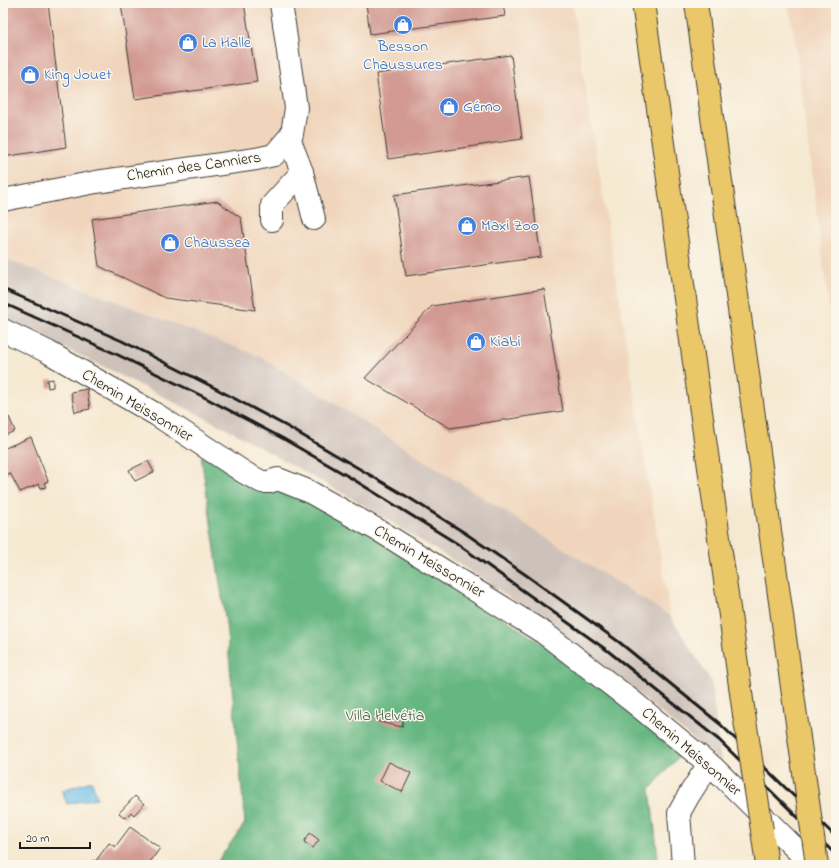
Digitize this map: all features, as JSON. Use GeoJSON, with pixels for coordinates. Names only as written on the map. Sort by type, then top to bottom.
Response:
{"type":"FeatureCollection","features":[{"type":"Feature","properties":{"kind":"highway"},"geometry":{"type":"LineString","coordinates":[[632,3],[672,205]]}},
{"type":"Feature","properties":{"kind":"highway"},"geometry":{"type":"LineString","coordinates":[[643,3],[744,714],[767,865]]}},
{"type":"Feature","properties":{"kind":"highway"},"geometry":{"type":"LineString","coordinates":[[696,3],[817,865]]}},
{"type":"Feature","properties":{"kind":"street","name":"Chemin des Canniers"},"geometry":{"type":"LineString","coordinates":[[3,200],[96,182],[256,159],[274,155],[292,134],[296,108],[281,3]]}},
{"type":"Feature","properties":{"kind":"street"},"geometry":{"type":"LineString","coordinates":[[289,138],[302,172],[314,219]]}},
{"type":"Feature","properties":{"kind":"street"},"geometry":{"type":"LineString","coordinates":[[272,220],[272,205],[302,172]]}},
{"type":"Feature","properties":{"kind":"street","name":"Chemin Meissonnier"},"geometry":{"type":"LineString","coordinates":[[3,330],[48,352],[157,415],[245,473],[262,482],[269,482],[278,479],[292,484],[308,491],[383,533],[544,633],[632,701],[709,764],[812,865]]}},
{"type":"Feature","properties":{"kind":"street"},"geometry":{"type":"LineString","coordinates":[[683,865],[679,813],[689,794],[709,764]]}},
{"type":"Feature","properties":{"kind":"shaded area"},"geometry":{"type":"Polygon","coordinates":[[[3,3],[572,3],[670,616],[260,357],[3,258],[3,3]]]}},
{"type":"Feature","properties":{"kind":"shaded area"},"geometry":{"type":"Polygon","coordinates":[[[788,3],[836,3],[836,383],[828,299],[794,34],[788,3]]]}},
{"type":"Feature","properties":{"kind":"shaded area"},"geometry":{"type":"Polygon","coordinates":[[[3,258],[261,357],[670,616],[711,681],[721,762],[617,677],[483,579],[360,503],[231,431],[98,364],[3,319],[3,258]]]}},
{"type":"Feature","properties":{"kind":"green space","name":"Villa Helvétia"},"geometry":{"type":"Polygon","coordinates":[[[201,456],[286,484],[338,510],[579,668],[682,753],[650,789],[659,865],[215,865],[245,823],[226,624],[201,456]]]}},
{"type":"Feature","properties":{"kind":"water"},"geometry":{"type":"Polygon","coordinates":[[[92,781],[97,798],[67,804],[62,790],[92,781]]]}},
{"type":"Feature","properties":{"kind":"building","name":"King Jouet"},"geometry":{"type":"Polygon","coordinates":[[[3,3],[48,3],[66,147],[3,157],[3,3]]]}},
{"type":"Feature","properties":{"kind":"building","name":"La Halle"},"geometry":{"type":"Polygon","coordinates":[[[121,3],[244,3],[257,82],[135,99],[121,3]]]}},
{"type":"Feature","properties":{"kind":"building","name":"Besson Chaussures"},"geometry":{"type":"Polygon","coordinates":[[[366,3],[503,3],[505,16],[370,34],[366,3]]]}},
{"type":"Feature","properties":{"kind":"building","name":"Gémo"},"geometry":{"type":"Polygon","coordinates":[[[511,55],[522,139],[388,159],[376,74],[511,55]]]}},
{"type":"Feature","properties":{"kind":"building","name":"Maxi Zoo"},"geometry":{"type":"Polygon","coordinates":[[[529,177],[541,257],[406,276],[394,195],[529,177]]]}},
{"type":"Feature","properties":{"kind":"building","name":"Chaussea"},"geometry":{"type":"Polygon","coordinates":[[[217,201],[241,218],[255,310],[165,298],[99,266],[92,219],[217,201]]]}},
{"type":"Feature","properties":{"kind":"building","name":"Kiabi"},"geometry":{"type":"Polygon","coordinates":[[[544,289],[563,411],[450,428],[365,378],[432,306],[544,289]]]}},
{"type":"Feature","properties":{"kind":"building"},"geometry":{"type":"Polygon","coordinates":[[[53,379],[53,387],[48,388],[47,380],[53,379]]]}},
{"type":"Feature","properties":{"kind":"building"},"geometry":{"type":"Polygon","coordinates":[[[87,389],[90,409],[75,412],[71,392],[87,389]]]}},
{"type":"Feature","properties":{"kind":"building"},"geometry":{"type":"Polygon","coordinates":[[[9,417],[15,431],[3,436],[3,419],[9,417]]]}},
{"type":"Feature","properties":{"kind":"building"},"geometry":{"type":"Polygon","coordinates":[[[31,437],[48,481],[44,483],[46,487],[41,488],[39,484],[20,492],[10,473],[6,475],[3,468],[6,467],[3,459],[3,449],[31,437]]]}},
{"type":"Feature","properties":{"kind":"building"},"geometry":{"type":"Polygon","coordinates":[[[148,461],[154,472],[135,481],[129,470],[148,461]]]}},
{"type":"Feature","properties":{"kind":"building"},"geometry":{"type":"Polygon","coordinates":[[[377,713],[404,719],[402,727],[375,721],[377,713]]]}},
{"type":"Feature","properties":{"kind":"building"},"geometry":{"type":"Polygon","coordinates":[[[389,762],[411,773],[402,792],[380,781],[389,762]]]}},
{"type":"Feature","properties":{"kind":"building"},"geometry":{"type":"Polygon","coordinates":[[[135,796],[144,804],[134,815],[131,812],[125,818],[119,813],[135,796]]]}},
{"type":"Feature","properties":{"kind":"building"},"geometry":{"type":"Polygon","coordinates":[[[130,827],[160,848],[148,865],[90,865],[93,860],[95,862],[109,843],[115,847],[130,827]]]}},
{"type":"Feature","properties":{"kind":"building"},"geometry":{"type":"Polygon","coordinates":[[[310,833],[319,840],[313,848],[304,842],[310,833]]]}},
{"type":"Feature","properties":{"kind":"railway"},"geometry":{"type":"LineString","coordinates":[[3,289],[122,341],[211,386],[288,427],[411,499],[465,533],[619,642],[720,724],[836,837]]}},
{"type":"Feature","properties":{"kind":"railway"},"geometry":{"type":"LineString","coordinates":[[3,303],[116,354],[200,395],[282,438],[351,478],[456,543],[608,651],[719,740],[836,855]]}},
{"type":"Feature","properties":{"kind":"place","name":"Besson Chaussures"},"geometry":{"type":"Point","coordinates":[403,25]}},
{"type":"Feature","properties":{"kind":"place","name":"La Halle"},"geometry":{"type":"Point","coordinates":[188,43]}},
{"type":"Feature","properties":{"kind":"place","name":"King Jouet"},"geometry":{"type":"Point","coordinates":[30,75]}},
{"type":"Feature","properties":{"kind":"place","name":"Gémo"},"geometry":{"type":"Point","coordinates":[449,107]}},
{"type":"Feature","properties":{"kind":"place","name":"Maxi Zoo"},"geometry":{"type":"Point","coordinates":[467,226]}},
{"type":"Feature","properties":{"kind":"place","name":"Chaussea"},"geometry":{"type":"Point","coordinates":[170,243]}},
{"type":"Feature","properties":{"kind":"place","name":"Kiabi"},"geometry":{"type":"Point","coordinates":[476,342]}}]}
